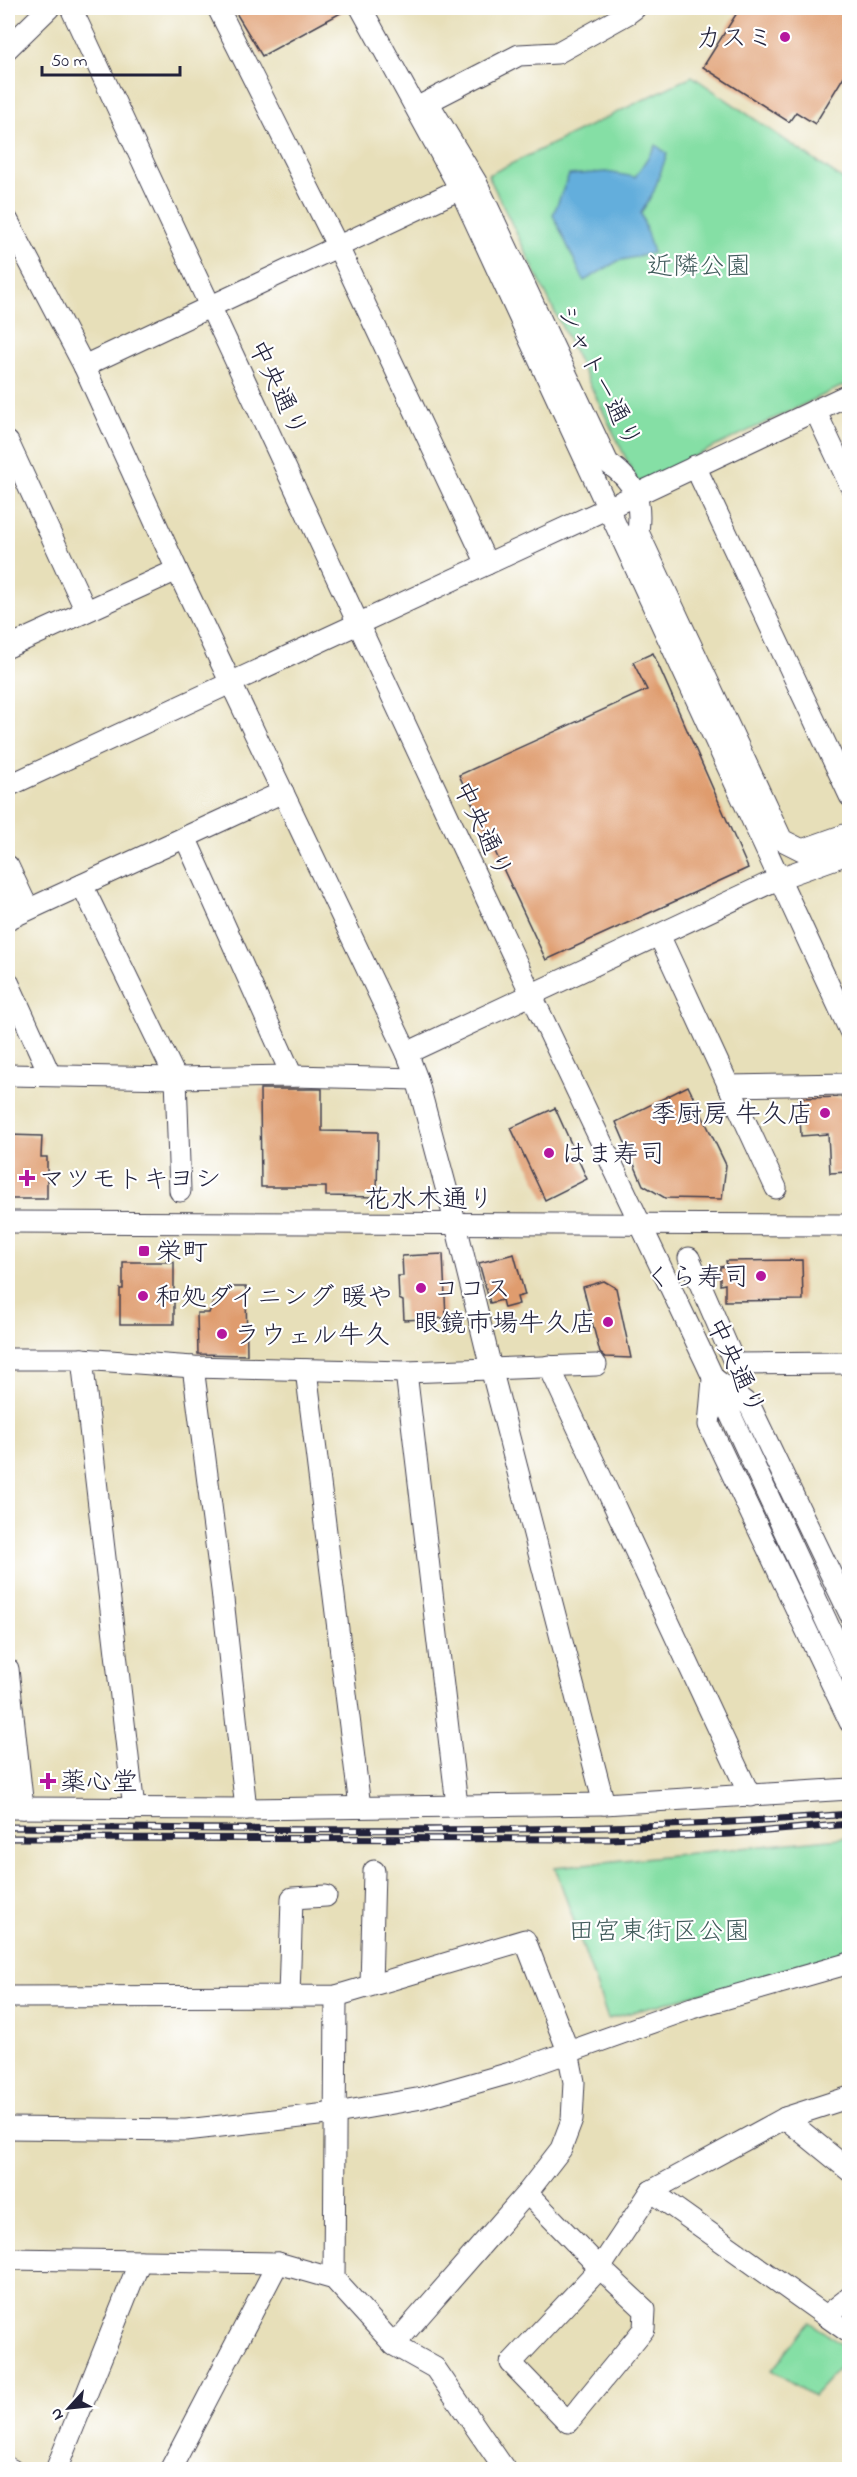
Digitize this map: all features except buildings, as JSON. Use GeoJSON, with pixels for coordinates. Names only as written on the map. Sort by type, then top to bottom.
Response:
{"type":"FeatureCollection","features":[{"type":"Feature","properties":{"kind":"street"},"geometry":{"type":"LineString","coordinates":[[8,48],[49,8]]}},
{"type":"Feature","properties":{"kind":"street","name":"中央通り"},"geometry":{"type":"LineString","coordinates":[[71,8],[849,1672]]}},
{"type":"Feature","properties":{"kind":"street"},"geometry":{"type":"LineString","coordinates":[[218,8],[338,247],[487,564]]}},
{"type":"Feature","properties":{"kind":"street"},"geometry":{"type":"LineString","coordinates":[[361,8],[422,105],[849,1031]]}},
{"type":"Feature","properties":{"kind":"street","name":"シャトー通り"},"geometry":{"type":"LineString","coordinates":[[376,8],[422,105],[476,182],[608,463],[623,473],[637,494]]}},
{"type":"Feature","properties":{"kind":"street"},"geometry":{"type":"LineString","coordinates":[[422,105],[519,55],[556,53],[635,8]]}},
{"type":"Feature","properties":{"kind":"street"},"geometry":{"type":"LineString","coordinates":[[84,366],[460,189]]}},
{"type":"Feature","properties":{"kind":"street"},"geometry":{"type":"LineString","coordinates":[[8,221],[84,366],[177,570],[407,1053],[417,1079],[604,1804]]}},
{"type":"Feature","properties":{"kind":"street"},"geometry":{"type":"LineString","coordinates":[[8,786],[849,394]]}},
{"type":"Feature","properties":{"kind":"street"},"geometry":{"type":"LineString","coordinates":[[815,410],[849,485]]}},
{"type":"Feature","properties":{"kind":"street"},"geometry":{"type":"LineString","coordinates":[[8,442],[86,611]]}},
{"type":"Feature","properties":{"kind":"street"},"geometry":{"type":"LineString","coordinates":[[695,466],[849,796]]}},
{"type":"Feature","properties":{"kind":"street"},"geometry":{"type":"LineString","coordinates":[[637,494],[641,512],[638,532],[782,840],[802,850],[849,833]]}},
{"type":"Feature","properties":{"kind":"street"},"geometry":{"type":"LineString","coordinates":[[8,647],[177,570]]}},
{"type":"Feature","properties":{"kind":"street"},"geometry":{"type":"LineString","coordinates":[[8,919],[283,792]]}},
{"type":"Feature","properties":{"kind":"street"},"geometry":{"type":"LineString","coordinates":[[185,837],[292,1076]]}},
{"type":"Feature","properties":{"kind":"street"},"geometry":{"type":"LineString","coordinates":[[407,1053],[780,878],[849,853]]}},
{"type":"Feature","properties":{"kind":"street"},"geometry":{"type":"LineString","coordinates":[[8,866],[28,909]]}},
{"type":"Feature","properties":{"kind":"street"},"geometry":{"type":"LineString","coordinates":[[82,885],[176,1078],[180,1191]]}},
{"type":"Feature","properties":{"kind":"street"},"geometry":{"type":"LineString","coordinates":[[659,935],[776,1188]]}},
{"type":"Feature","properties":{"kind":"street"},"geometry":{"type":"LineString","coordinates":[[8,982],[50,1075]]}},
{"type":"Feature","properties":{"kind":"street"},"geometry":{"type":"LineString","coordinates":[[8,1075],[417,1079]]}},
{"type":"Feature","properties":{"kind":"street"},"geometry":{"type":"LineString","coordinates":[[728,1086],[849,1084]]}},
{"type":"Feature","properties":{"kind":"street","name":"花水木通り"},"geometry":{"type":"LineString","coordinates":[[8,1222],[849,1225]]}},
{"type":"Feature","properties":{"kind":"street"},"geometry":{"type":"LineString","coordinates":[[689,1258],[735,1364],[849,1364]]}},
{"type":"Feature","properties":{"kind":"street"},"geometry":{"type":"LineString","coordinates":[[8,1359],[82,1359],[194,1367],[406,1372],[596,1365]]}},
{"type":"Feature","properties":{"kind":"street"},"geometry":{"type":"LineString","coordinates":[[82,1359],[134,1809]]}},
{"type":"Feature","properties":{"kind":"street"},"geometry":{"type":"LineString","coordinates":[[549,1366],[750,1796]]}},
{"type":"Feature","properties":{"kind":"street"},"geometry":{"type":"LineString","coordinates":[[194,1367],[246,1809]]}},
{"type":"Feature","properties":{"kind":"street"},"geometry":{"type":"LineString","coordinates":[[306,1370],[360,1807]]}},
{"type":"Feature","properties":{"kind":"street"},"geometry":{"type":"LineString","coordinates":[[406,1372],[457,1805]]}},
{"type":"Feature","properties":{"kind":"street"},"geometry":{"type":"LineString","coordinates":[[713,1378],[750,1406],[849,1614]]}},
{"type":"Feature","properties":{"kind":"street"},"geometry":{"type":"LineString","coordinates":[[713,1378],[709,1425],[849,1722]]}},
{"type":"Feature","properties":{"kind":"street"},"geometry":{"type":"LineString","coordinates":[[8,1669],[15,1808],[246,1809],[604,1804],[849,1789]]}},
{"type":"Feature","properties":{"kind":"street"},"geometry":{"type":"LineString","coordinates":[[371,1985],[374,1871]]}},
{"type":"Feature","properties":{"kind":"street"},"geometry":{"type":"LineString","coordinates":[[289,1996],[292,1898],[326,1896]]}},
{"type":"Feature","properties":{"kind":"street"},"geometry":{"type":"LineString","coordinates":[[8,1997],[336,1996],[525,1940],[568,2051],[574,2082],[572,2120],[561,2149],[527,2193],[394,2345]]}},
{"type":"Feature","properties":{"kind":"street"},"geometry":{"type":"LineString","coordinates":[[8,2128],[186,2130],[336,2113],[422,2098],[510,2073],[692,2008],[849,1963]]}},
{"type":"Feature","properties":{"kind":"street"},"geometry":{"type":"LineString","coordinates":[[334,2279],[336,1996]]}},
{"type":"Feature","properties":{"kind":"street"},"geometry":{"type":"LineString","coordinates":[[527,2193],[600,2268],[645,2310],[644,2330],[568,2422],[511,2363],[600,2268],[651,2191],[785,2118],[849,2097]]}},
{"type":"Feature","properties":{"kind":"street"},"geometry":{"type":"LineString","coordinates":[[785,2118],[849,2171]]}},
{"type":"Feature","properties":{"kind":"street"},"geometry":{"type":"LineString","coordinates":[[651,2191],[849,2333]]}},
{"type":"Feature","properties":{"kind":"street"},"geometry":{"type":"LineString","coordinates":[[8,2259],[278,2263],[334,2279],[394,2345],[435,2368],[505,2469]]}},
{"type":"Feature","properties":{"kind":"street"},"geometry":{"type":"LineString","coordinates":[[56,2469],[140,2261]]}},
{"type":"Feature","properties":{"kind":"street"},"geometry":{"type":"LineString","coordinates":[[170,2469],[278,2263]]}},
{"type":"Feature","properties":{"kind":"street"},"geometry":{"type":"LineString","coordinates":[[826,2316],[849,2297]]}},
{"type":"Feature","properties":{"kind":"street"},"geometry":{"type":"LineString","coordinates":[[8,2468],[12,2469]]}},
{"type":"Feature","properties":{"kind":"green space","name":"近隣公園"},"geometry":{"type":"Polygon","coordinates":[[[692,76],[849,184],[849,383],[638,483],[488,175],[692,76]]]}},
{"type":"Feature","properties":{"kind":"green space","name":"田宮東街区公園"},"geometry":{"type":"Polygon","coordinates":[[[849,1837],[849,1952],[608,2019],[555,1867],[849,1837]]]}},
{"type":"Feature","properties":{"kind":"green space"},"geometry":{"type":"Polygon","coordinates":[[[810,2322],[850,2351],[849,2357],[813,2396],[772,2370],[810,2322]]]}},
{"type":"Feature","properties":{"kind":"water"},"geometry":{"type":"Polygon","coordinates":[[[656,145],[667,154],[654,191],[641,213],[653,253],[618,261],[584,281],[553,215],[569,175],[606,172],[635,177],[656,145]]]}},
{"type":"Feature","properties":{"kind":"railway"},"geometry":{"type":"LineString","coordinates":[[8,1827],[323,1830],[534,1829],[745,1821],[850,1814]]}},
{"type":"Feature","properties":{"kind":"railway"},"geometry":{"type":"LineString","coordinates":[[8,1838],[609,1839],[731,1834],[850,1824]]}},
{"type":"Feature","properties":{"kind":"place","name":"カスミ"},"geometry":{"type":"Point","coordinates":[785,37]}},
{"type":"Feature","properties":{"kind":"place","name":"季厨房 牛久店"},"geometry":{"type":"Point","coordinates":[825,1113]}},
{"type":"Feature","properties":{"kind":"place","name":"はま寿司"},"geometry":{"type":"Point","coordinates":[549,1153]}},
{"type":"Feature","properties":{"kind":"place","name":"マツモトキヨシ"},"geometry":{"type":"Point","coordinates":[27,1178]}},
{"type":"Feature","properties":{"kind":"place","name":"栄町"},"geometry":{"type":"Point","coordinates":[144,1251]}},
{"type":"Feature","properties":{"kind":"place","name":"くら寿司"},"geometry":{"type":"Point","coordinates":[761,1276]}},
{"type":"Feature","properties":{"kind":"place","name":"ココス"},"geometry":{"type":"Point","coordinates":[421,1288]}},
{"type":"Feature","properties":{"kind":"place","name":"和処ダイニング 暖や"},"geometry":{"type":"Point","coordinates":[143,1296]}},
{"type":"Feature","properties":{"kind":"place","name":"眼鏡市場牛久店"},"geometry":{"type":"Point","coordinates":[608,1322]}},
{"type":"Feature","properties":{"kind":"place","name":"ラウェル牛久"},"geometry":{"type":"Point","coordinates":[222,1334]}},
{"type":"Feature","properties":{"kind":"place","name":"薬心堂"},"geometry":{"type":"Point","coordinates":[48,1781]}}]}
